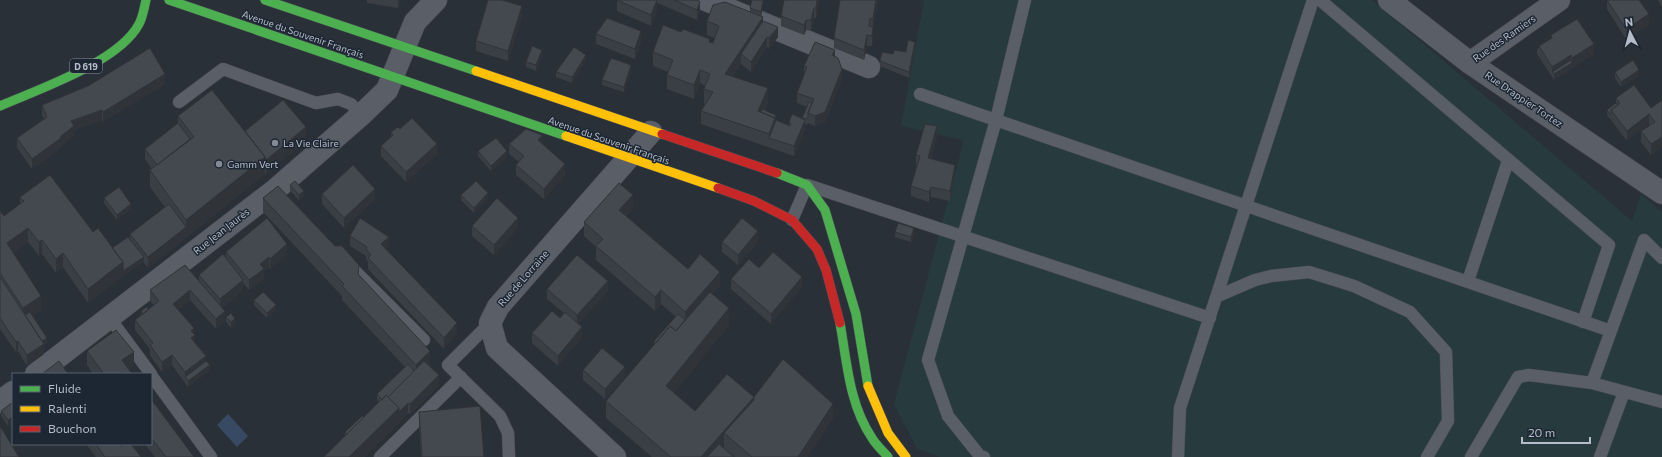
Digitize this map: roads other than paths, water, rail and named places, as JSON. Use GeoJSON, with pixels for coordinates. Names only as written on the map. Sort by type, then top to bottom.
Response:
{"type":"FeatureCollection","features":[{"type":"Feature","properties":{"kind":"street","name":"D 619"},"geometry":{"type":"LineString","coordinates":[[0,106],[68,76],[110,54],[127,39],[139,24],[146,0]]}},
{"type":"Feature","properties":{"kind":"street","name":"Avenue du Souvenir Français"},"geometry":{"type":"LineString","coordinates":[[169,0],[392,76],[627,159],[754,201],[792,220],[817,249],[820,256],[840,320],[850,385],[859,414],[872,440],[888,457]]}},
{"type":"Feature","properties":{"kind":"street","name":"Avenue du Souvenir Français"},"geometry":{"type":"LineString","coordinates":[[265,0],[405,46],[652,132],[767,169],[807,185]]}},
{"type":"Feature","properties":{"kind":"street"},"geometry":{"type":"LineString","coordinates":[[392,76],[415,22],[436,0]]}},
{"type":"Feature","properties":{"kind":"street"},"geometry":{"type":"LineString","coordinates":[[706,0],[869,67]]}},
{"type":"Feature","properties":{"kind":"street","name":"Rue Drappier Tortez"},"geometry":{"type":"LineString","coordinates":[[1389,0],[1470,63],[1661,190]]}},
{"type":"Feature","properties":{"kind":"street","name":"Rue des Ramiers"},"geometry":{"type":"LineString","coordinates":[[1470,63],[1559,0]]}},
{"type":"Feature","properties":{"kind":"street","name":"Rue Jean Jaurès"},"geometry":{"type":"LineString","coordinates":[[37,373],[109,317],[279,193],[387,90],[392,76]]}},
{"type":"Feature","properties":{"kind":"street","name":"Rue de Lorraine"},"geometry":{"type":"LineString","coordinates":[[490,322],[498,307],[652,132]]}},
{"type":"Feature","properties":{"kind":"street"},"geometry":{"type":"LineString","coordinates":[[807,185],[825,210],[837,246],[856,314],[866,381],[888,433],[906,457]]}},
{"type":"Feature","properties":{"kind":"street"},"geometry":{"type":"LineString","coordinates":[[490,322],[497,348],[615,457]]}},
{"type":"Feature","properties":{"kind":"street"},"geometry":{"type":"LineString","coordinates":[[0,402],[12,393]]}},
{"type":"Feature","properties":{"kind":"lane"},"geometry":{"type":"LineString","coordinates":[[984,457],[980,456],[948,416],[928,360],[996,120],[1025,0]]}},
{"type":"Feature","properties":{"kind":"lane"},"geometry":{"type":"LineString","coordinates":[[1178,457],[1180,408],[1218,296],[1313,0]]}},
{"type":"Feature","properties":{"kind":"lane"},"geometry":{"type":"LineString","coordinates":[[1320,0],[1508,161],[1609,245],[1583,322]]}},
{"type":"Feature","properties":{"kind":"lane"},"geometry":{"type":"LineString","coordinates":[[179,102],[223,69],[316,103],[338,99],[352,104],[361,115]]}},
{"type":"Feature","properties":{"kind":"lane"},"geometry":{"type":"LineString","coordinates":[[920,94],[1611,331]]}},
{"type":"Feature","properties":{"kind":"lane"},"geometry":{"type":"LineString","coordinates":[[1468,281],[1508,161]]}},
{"type":"Feature","properties":{"kind":"lane"},"geometry":{"type":"LineString","coordinates":[[792,220],[807,185],[1210,318]]}},
{"type":"Feature","properties":{"kind":"lane"},"geometry":{"type":"LineString","coordinates":[[1592,383],[1644,240],[1662,258]]}},
{"type":"Feature","properties":{"kind":"lane"},"geometry":{"type":"LineString","coordinates":[[337,252],[424,340]]}},
{"type":"Feature","properties":{"kind":"lane"},"geometry":{"type":"LineString","coordinates":[[1218,296],[1255,280],[1271,276],[1310,272],[1354,286],[1410,312],[1446,352],[1448,421],[1427,457]]}},
{"type":"Feature","properties":{"kind":"lane"},"geometry":{"type":"LineString","coordinates":[[109,317],[150,373]]}},
{"type":"Feature","properties":{"kind":"lane"},"geometry":{"type":"LineString","coordinates":[[490,322],[448,365],[500,416],[508,433],[509,457]]}},
{"type":"Feature","properties":{"kind":"lane"},"geometry":{"type":"LineString","coordinates":[[152,375],[211,457]]}},
{"type":"Feature","properties":{"kind":"lane"},"geometry":{"type":"LineString","coordinates":[[1471,457],[1518,377],[1529,375],[1592,383],[1662,402]]}},
{"type":"Feature","properties":{"kind":"lane"},"geometry":{"type":"LineString","coordinates":[[380,457],[461,377]]}},
{"type":"Feature","properties":{"kind":"lane"},"geometry":{"type":"LineString","coordinates":[[1600,457],[1624,392]]}},
{"type":"Feature","properties":{"kind":"water"},"geometry":{"type":"Polygon","coordinates":[[[228,414],[248,436],[237,447],[217,425],[228,414]]]}},
{"type":"Feature","properties":{"kind":"place","name":"La Vie Claire"},"geometry":{"type":"Point","coordinates":[275,143]}},
{"type":"Feature","properties":{"kind":"place","name":"Gamm Vert"},"geometry":{"type":"Point","coordinates":[219,164]}}]}
